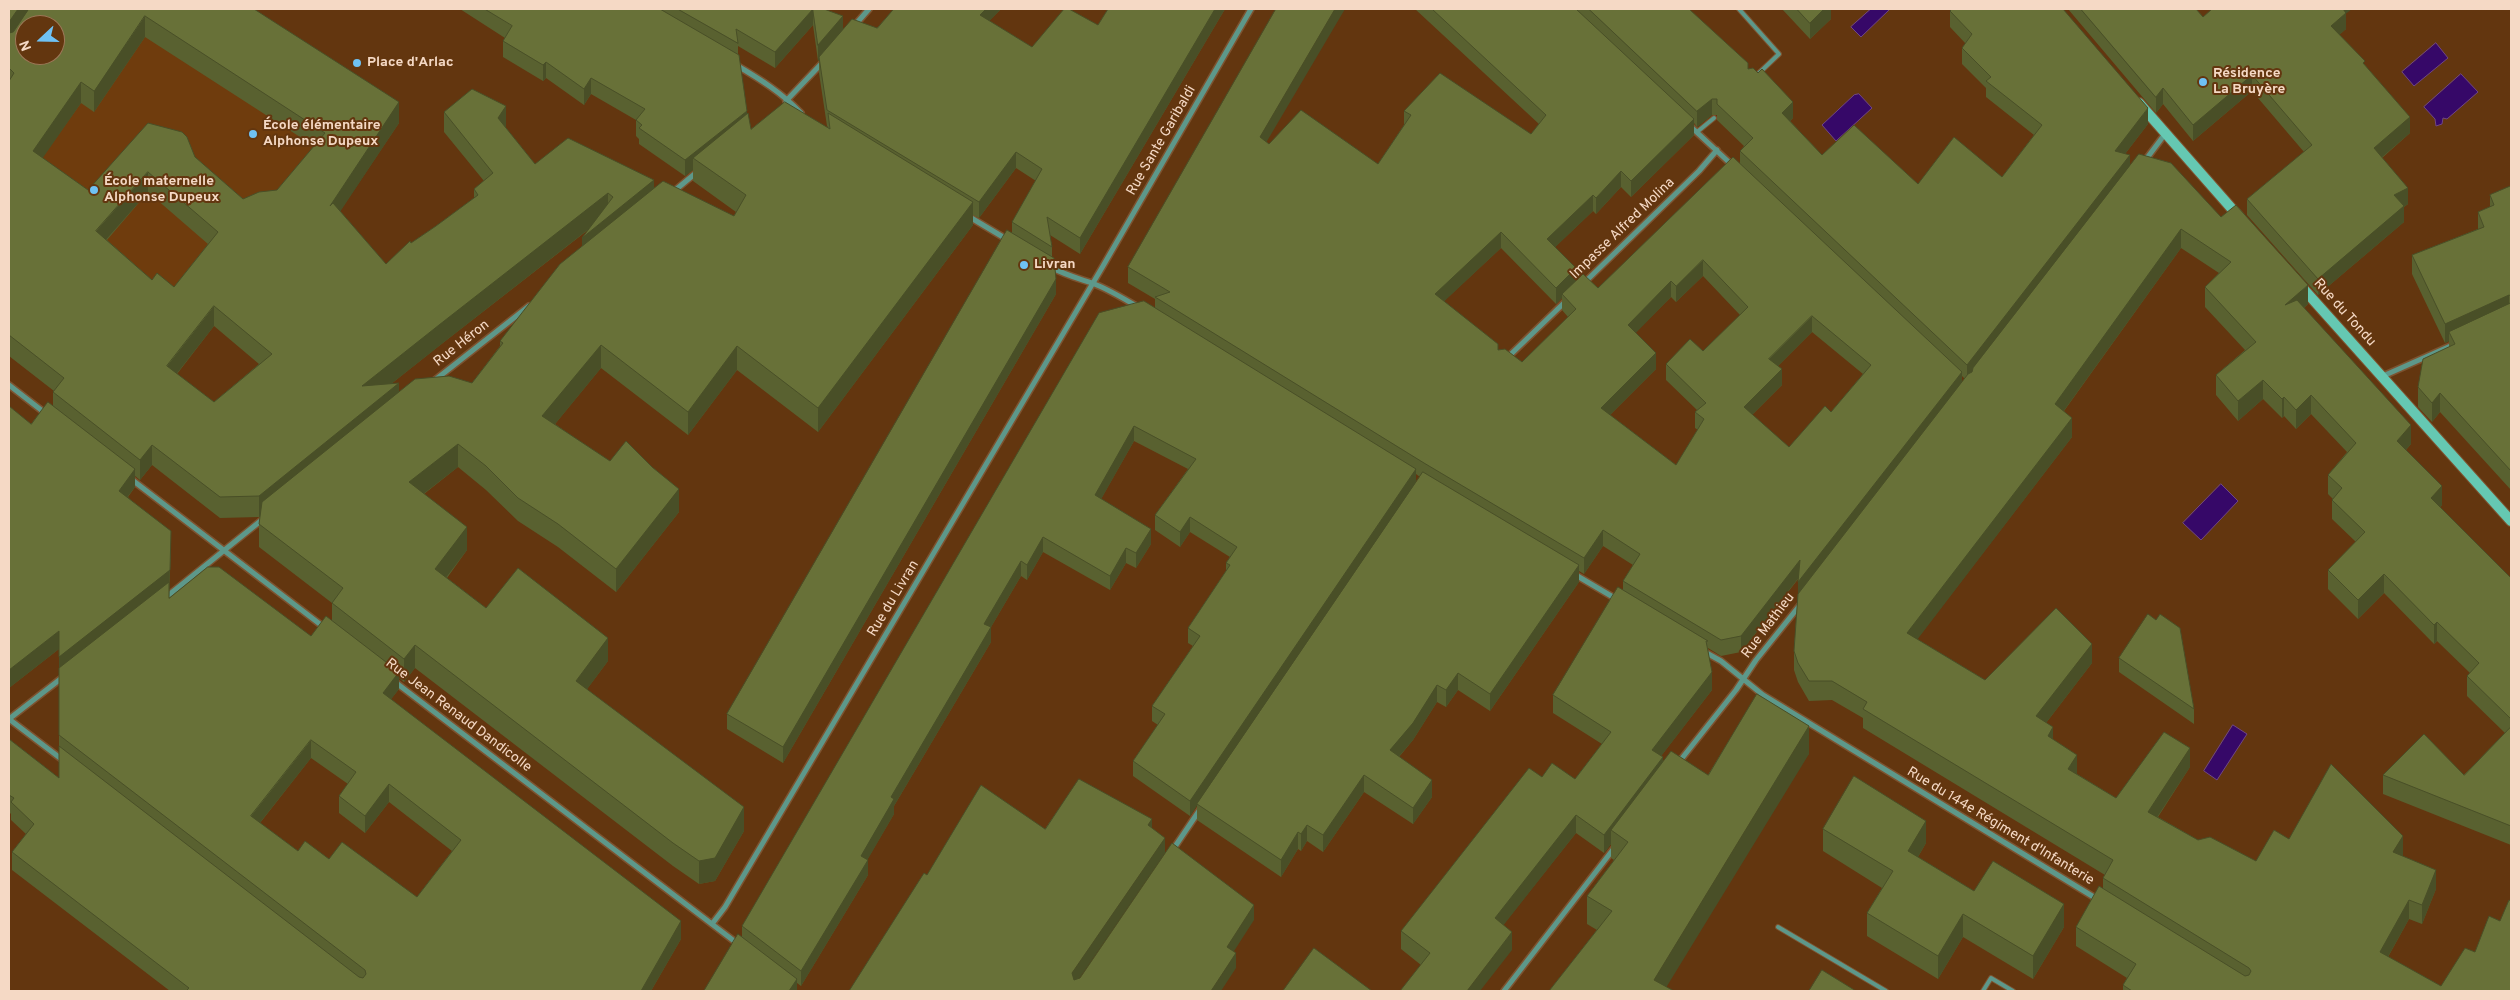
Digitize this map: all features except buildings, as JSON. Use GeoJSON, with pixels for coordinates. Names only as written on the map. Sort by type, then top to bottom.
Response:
{"type":"FeatureCollection","features":[{"type":"Feature","properties":{"kind":"street"},"geometry":{"type":"LineString","coordinates":[[850,30],[869,9]]}},
{"type":"Feature","properties":{"kind":"street","name":"Rue Sante Garibaldi"},"geometry":{"type":"LineString","coordinates":[[1093,284],[1251,9]]}},
{"type":"Feature","properties":{"kind":"street"},"geometry":{"type":"LineString","coordinates":[[780,106],[824,60]]}},
{"type":"Feature","properties":{"kind":"street"},"geometry":{"type":"LineString","coordinates":[[734,64],[788,99],[804,117]]}},
{"type":"Feature","properties":{"kind":"street"},"geometry":{"type":"LineString","coordinates":[[2130,93],[2250,230]]}},
{"type":"Feature","properties":{"kind":"street"},"geometry":{"type":"LineString","coordinates":[[1683,118],[1734,167]]}},
{"type":"Feature","properties":{"kind":"street"},"geometry":{"type":"LineString","coordinates":[[2141,165],[2165,134]]}},
{"type":"Feature","properties":{"kind":"street","name":"Impasse Alfred Molina"},"geometry":{"type":"LineString","coordinates":[[1579,288],[1699,171],[1716,150]]}},
{"type":"Feature","properties":{"kind":"street"},"geometry":{"type":"LineString","coordinates":[[664,199],[703,168]]}},
{"type":"Feature","properties":{"kind":"street"},"geometry":{"type":"LineString","coordinates":[[962,212],[1012,242]]}},
{"type":"Feature","properties":{"kind":"street"},"geometry":{"type":"LineString","coordinates":[[1044,262],[1067,277],[1093,284],[1120,296],[1145,312]]}},
{"type":"Feature","properties":{"kind":"street","name":"Rue du Tondu"},"geometry":{"type":"LineString","coordinates":[[2290,274],[2511,521]]}},
{"type":"Feature","properties":{"kind":"street","name":"Rue du Livran"},"geometry":{"type":"LineString","coordinates":[[712,924],[725,907],[1093,284]]}},
{"type":"Feature","properties":{"kind":"street","name":"Impasse Alfred Molina"},"geometry":{"type":"LineString","coordinates":[[1502,363],[1572,295]]}},
{"type":"Feature","properties":{"kind":"street","name":"Rue Héron"},"geometry":{"type":"LineString","coordinates":[[430,384],[532,303]]}},
{"type":"Feature","properties":{"kind":"street"},"geometry":{"type":"LineString","coordinates":[[2382,377],[2460,342]]}},
{"type":"Feature","properties":{"kind":"street"},"geometry":{"type":"LineString","coordinates":[[9,385],[47,415]]}},
{"type":"Feature","properties":{"kind":"street"},"geometry":{"type":"LineString","coordinates":[[124,474],[334,635]]}},
{"type":"Feature","properties":{"kind":"street"},"geometry":{"type":"LineString","coordinates":[[158,603],[268,515]]}},
{"type":"Feature","properties":{"kind":"street"},"geometry":{"type":"LineString","coordinates":[[1570,571],[1620,601]]}},
{"type":"Feature","properties":{"kind":"street","name":"Rue Mathieu"},"geometry":{"type":"LineString","coordinates":[[1673,770],[1744,680],[1805,598]]}},
{"type":"Feature","properties":{"kind":"street","name":"Rue du 144e Régiment d'Infanterie"},"geometry":{"type":"LineString","coordinates":[[1696,646],[1721,662],[1763,695],[2104,904]]}},
{"type":"Feature","properties":{"kind":"street"},"geometry":{"type":"LineString","coordinates":[[67,674],[9,719],[71,767]]}},
{"type":"Feature","properties":{"kind":"street","name":"Rue Jean Renaud Dandicolle"},"geometry":{"type":"LineString","coordinates":[[389,677],[741,947]]}},
{"type":"Feature","properties":{"kind":"street"},"geometry":{"type":"LineString","coordinates":[[1166,860],[1205,802]]}},
{"type":"Feature","properties":{"kind":"street"},"geometry":{"type":"LineString","coordinates":[[1504,991],[1618,841]]}},
{"type":"Feature","properties":{"kind":"lane"},"geometry":{"type":"LineString","coordinates":[[1739,9],[1779,54],[1758,75]]}},
{"type":"Feature","properties":{"kind":"lane"},"geometry":{"type":"LineString","coordinates":[[1697,132],[1714,118]]}},
{"type":"Feature","properties":{"kind":"lane"},"geometry":{"type":"LineString","coordinates":[[1778,927],[1886,991]]}},
{"type":"Feature","properties":{"kind":"lane"},"geometry":{"type":"LineString","coordinates":[[1983,991],[1991,978],[2013,991]]}},
{"type":"Feature","properties":{"kind":"shaded area","name":"École élémentaire Alphonse Dupeux"},"geometry":{"type":"Polygon","coordinates":[[[70,9],[379,110],[199,329],[85,243],[9,98],[44,65],[65,65],[65,24],[70,9]]]}},
{"type":"Feature","properties":{"kind":"shaded area"},"geometry":{"type":"Polygon","coordinates":[[[1871,9],[1890,9],[1861,37],[1851,27],[1871,9]]]}},
{"type":"Feature","properties":{"kind":"shaded area"},"geometry":{"type":"Polygon","coordinates":[[[2436,43],[2448,58],[2414,86],[2402,72],[2436,43]]]}},
{"type":"Feature","properties":{"kind":"shaded area"},"geometry":{"type":"Polygon","coordinates":[[[2461,74],[2478,92],[2447,119],[2443,118],[2442,124],[2436,126],[2435,119],[2424,107],[2461,74]]]}},
{"type":"Feature","properties":{"kind":"shaded area"},"geometry":{"type":"Polygon","coordinates":[[[1859,94],[1872,108],[1836,141],[1822,125],[1854,95],[1859,94]]]}},
{"type":"Feature","properties":{"kind":"shaded area"},"geometry":{"type":"Polygon","coordinates":[[[2221,484],[2238,501],[2201,540],[2183,523],[2221,484]]]}},
{"type":"Feature","properties":{"kind":"shaded area"},"geometry":{"type":"Polygon","coordinates":[[[2233,725],[2247,734],[2217,780],[2204,771],[2233,725]]]}},
{"type":"Feature","properties":{"kind":"place","name":"Place d'Arlac"},"geometry":{"type":"Point","coordinates":[357,63]}},
{"type":"Feature","properties":{"kind":"place","name":"Résidence La Bruyère"},"geometry":{"type":"Point","coordinates":[2203,82]}},
{"type":"Feature","properties":{"kind":"place","name":"École élémentaire Alphonse Dupeux"},"geometry":{"type":"Point","coordinates":[253,134]}},
{"type":"Feature","properties":{"kind":"place","name":"École maternelle Alphonse Dupeux"},"geometry":{"type":"Point","coordinates":[94,190]}},
{"type":"Feature","properties":{"kind":"place","name":"Livran"},"geometry":{"type":"Point","coordinates":[1024,265]}}]}
